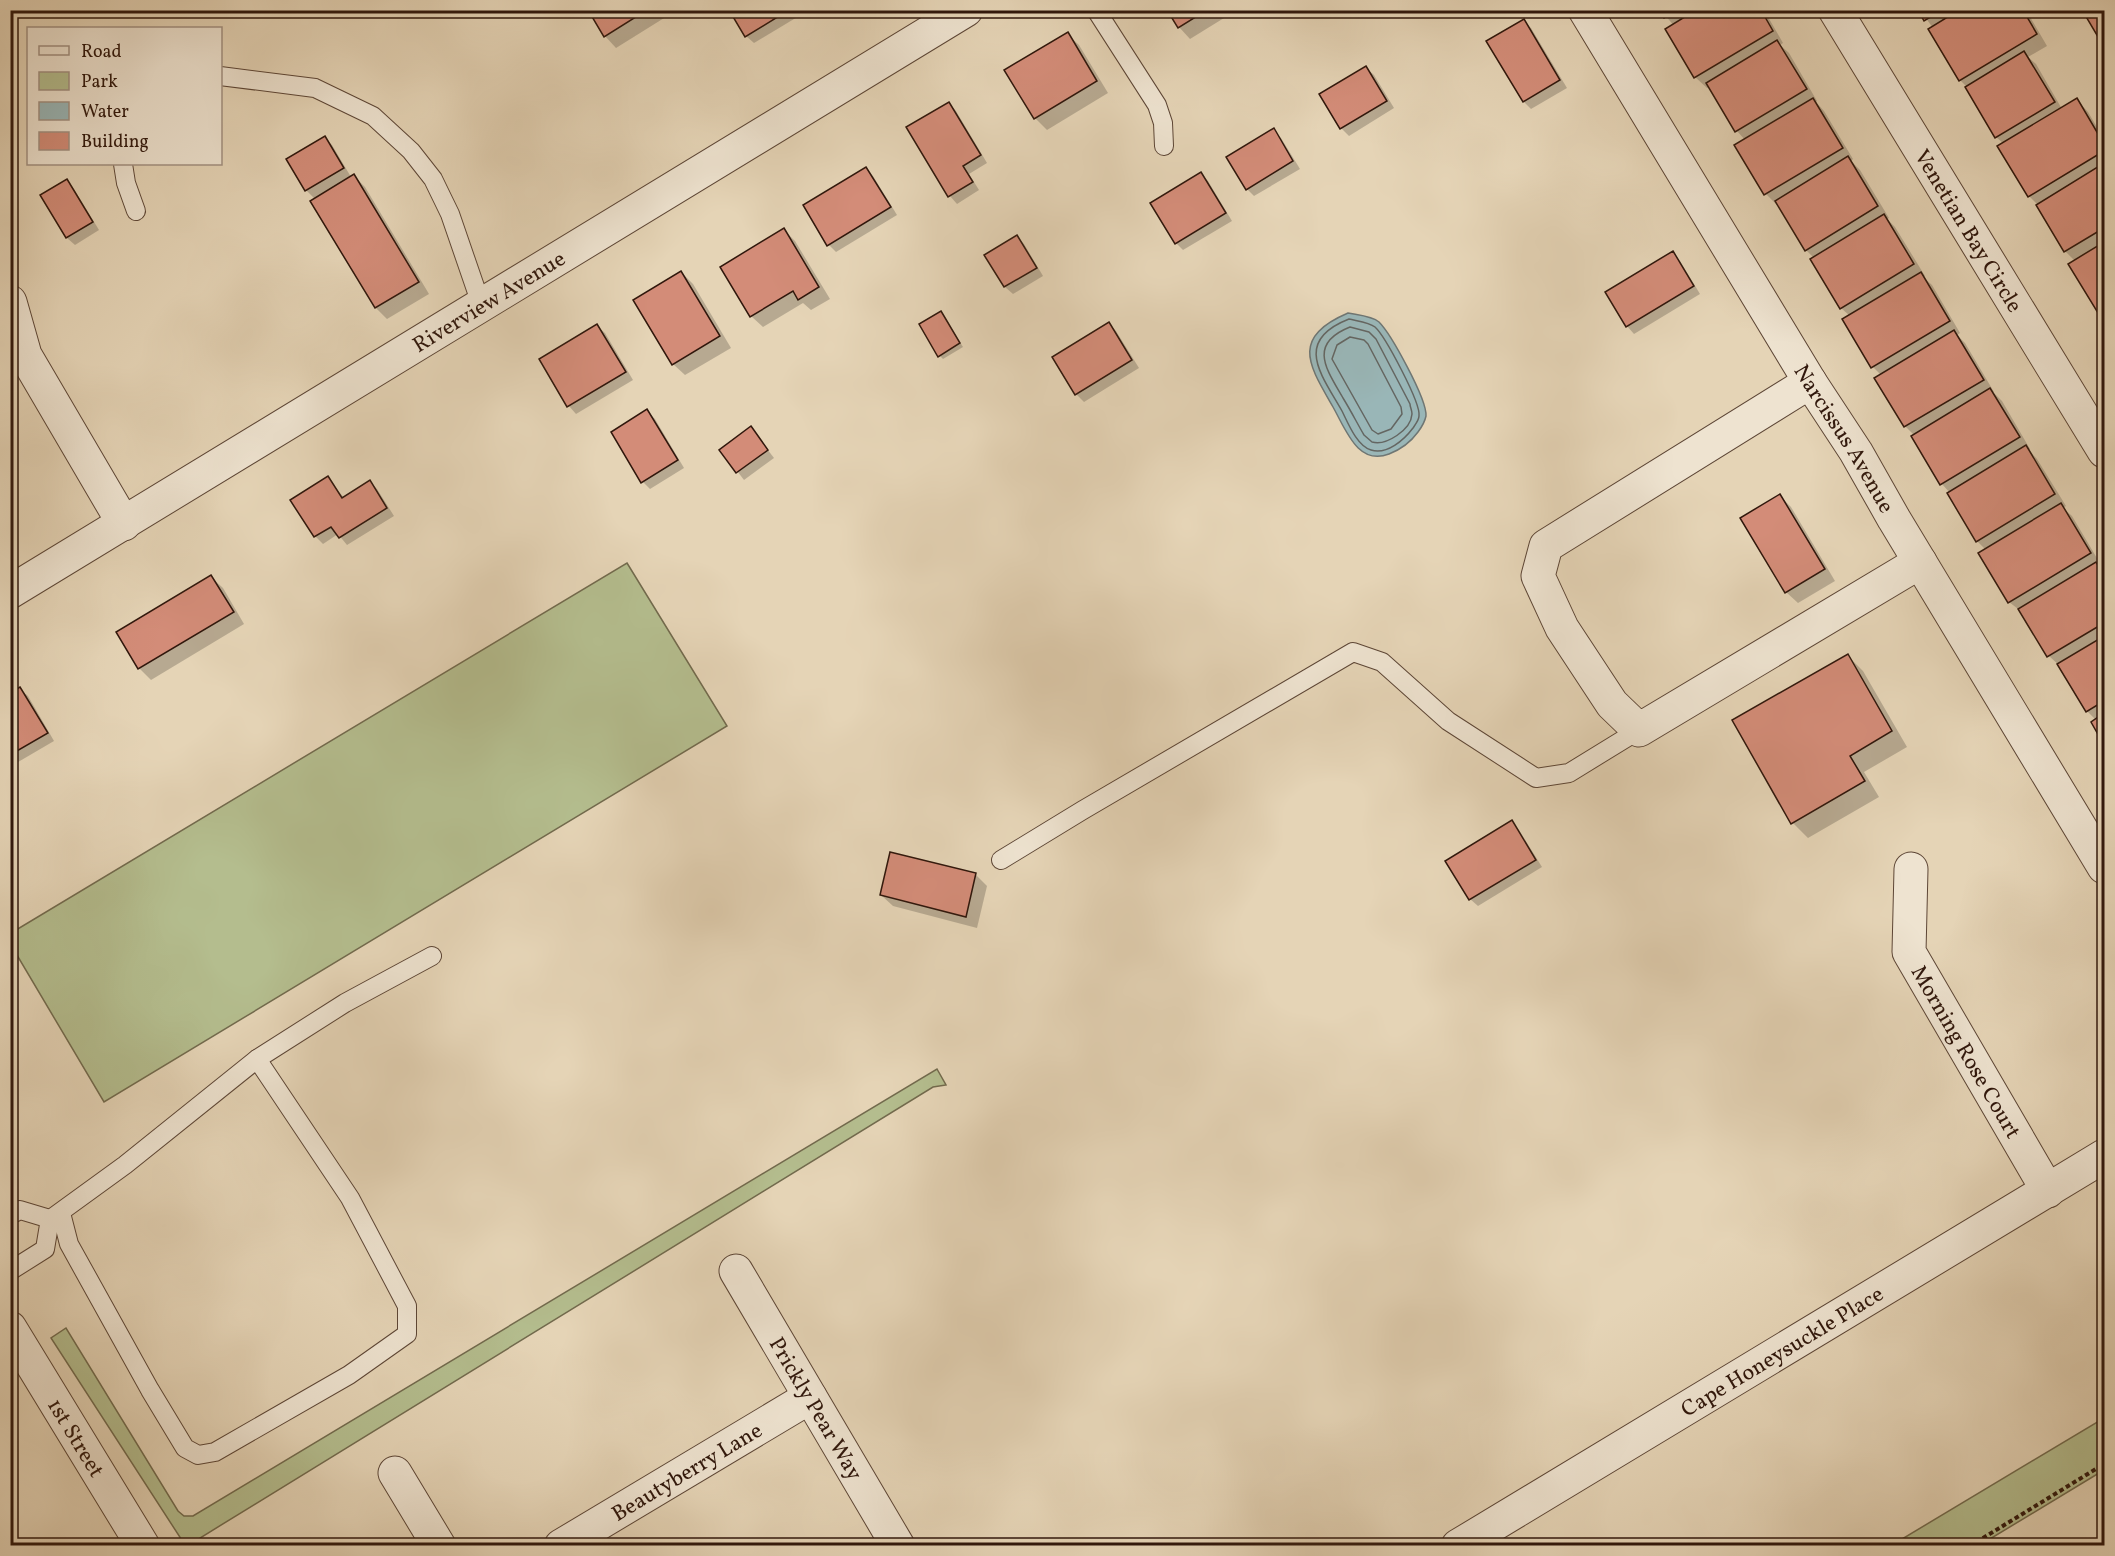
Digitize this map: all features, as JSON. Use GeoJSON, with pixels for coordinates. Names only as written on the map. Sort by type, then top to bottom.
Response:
{"type":"FeatureCollection","features":[{"type":"Feature","properties":{"kind":"street","name":"Riverview Avenue"},"geometry":{"type":"LineString","coordinates":[[10,592],[966,10]]}},
{"type":"Feature","properties":{"kind":"street","name":"Narcissus Avenue"},"geometry":{"type":"LineString","coordinates":[[1585,10],[1810,382],[1856,452],[2104,867]]}},
{"type":"Feature","properties":{"kind":"street","name":"Venetian Bay Circle"},"geometry":{"type":"LineString","coordinates":[[1835,10],[2104,451]]}},
{"type":"Feature","properties":{"kind":"street"},"geometry":{"type":"LineString","coordinates":[[10,302],[18,348],[124,524]]}},
{"type":"Feature","properties":{"kind":"street"},"geometry":{"type":"LineString","coordinates":[[1810,382],[1546,546],[1538,576],[1562,628],[1612,704],[1639,730],[1920,562]]}},
{"type":"Feature","properties":{"kind":"street","name":"Morning Rose Court"},"geometry":{"type":"LineString","coordinates":[[1911,869],[1909,952],[2048,1191]]}},
{"type":"Feature","properties":{"kind":"street","name":"Cape Honeysuckle Place"},"geometry":{"type":"LineString","coordinates":[[1458,1545],[2104,1156]]}},
{"type":"Feature","properties":{"kind":"street","name":"Prickly Pear Way"},"geometry":{"type":"LineString","coordinates":[[736,1271],[898,1545]]}},
{"type":"Feature","properties":{"kind":"street","name":"1st Street"},"geometry":{"type":"LineString","coordinates":[[10,1328],[143,1545]]}},
{"type":"Feature","properties":{"kind":"street","name":"Beautyberry Lane"},"geometry":{"type":"LineString","coordinates":[[561,1545],[810,1397]]}},
{"type":"Feature","properties":{"kind":"street"},"geometry":{"type":"LineString","coordinates":[[395,1473],[439,1545]]}},
{"type":"Feature","properties":{"kind":"lane"},"geometry":{"type":"LineString","coordinates":[[1096,10],[1157,105],[1163,123],[1164,146]]}},
{"type":"Feature","properties":{"kind":"lane"},"geometry":{"type":"LineString","coordinates":[[222,76],[315,88],[373,116],[411,152],[433,179],[450,214],[482,306]]}},
{"type":"Feature","properties":{"kind":"lane"},"geometry":{"type":"LineString","coordinates":[[123,165],[126,183],[136,211]]}},
{"type":"Feature","properties":{"kind":"lane"},"geometry":{"type":"LineString","coordinates":[[1001,860],[1353,652],[1382,662],[1448,721],[1536,778],[1569,773],[1639,730]]}},
{"type":"Feature","properties":{"kind":"lane"},"geometry":{"type":"LineString","coordinates":[[10,1272],[45,1249],[56,1216],[125,1165],[257,1059],[345,1003],[432,956]]}},
{"type":"Feature","properties":{"kind":"lane"},"geometry":{"type":"LineString","coordinates":[[56,1216],[69,1244],[150,1390],[185,1448],[198,1455],[215,1452],[349,1375],[407,1334],[407,1306],[350,1198],[257,1059]]}},
{"type":"Feature","properties":{"kind":"lane"},"geometry":{"type":"LineString","coordinates":[[10,1215],[20,1210],[56,1216]]}},
{"type":"Feature","properties":{"kind":"path"},"geometry":{"type":"LineString","coordinates":[[1970,1545],[2104,1464]]}},
{"type":"Feature","properties":{"kind":"green space"},"geometry":{"type":"Polygon","coordinates":[[[627,563],[727,726],[104,1102],[11,945],[11,933],[627,563]]]}},
{"type":"Feature","properties":{"kind":"green space"},"geometry":{"type":"Polygon","coordinates":[[[937,1069],[946,1085],[933,1087],[200,1538],[194,1545],[185,1545],[51,1338],[66,1328],[178,1511],[184,1516],[193,1516],[937,1069]]]}},
{"type":"Feature","properties":{"kind":"green space"},"geometry":{"type":"Polygon","coordinates":[[[2104,1418],[2104,1470],[1980,1545],[1892,1545],[2104,1418]]]}},
{"type":"Feature","properties":{"kind":"water"},"geometry":{"type":"Polygon","coordinates":[[[1348,313],[1376,320],[1385,329],[1407,367],[1425,408],[1426,416],[1418,432],[1405,445],[1389,454],[1369,455],[1354,444],[1324,392],[1312,365],[1311,343],[1318,332],[1330,322],[1348,313]]]}},
{"type":"Feature","properties":{"kind":"building"},"geometry":{"type":"Polygon","coordinates":[[[588,10],[647,10],[604,37],[588,10]]]}},
{"type":"Feature","properties":{"kind":"building"},"geometry":{"type":"Polygon","coordinates":[[[729,10],[789,10],[745,37],[729,10]]]}},
{"type":"Feature","properties":{"kind":"building"},"geometry":{"type":"Polygon","coordinates":[[[1167,10],[1207,10],[1178,28],[1167,10]]]}},
{"type":"Feature","properties":{"kind":"building"},"geometry":{"type":"Polygon","coordinates":[[[1659,10],[1677,10],[1664,18],[1659,10]]]}},
{"type":"Feature","properties":{"kind":"building"},"geometry":{"type":"Polygon","coordinates":[[[1696,10],[1761,10],[1773,31],[1694,78],[1665,29],[1696,10]]]}},
{"type":"Feature","properties":{"kind":"building"},"geometry":{"type":"Polygon","coordinates":[[[1918,10],[1942,10],[1924,21],[1918,10]]]}},
{"type":"Feature","properties":{"kind":"building"},"geometry":{"type":"Polygon","coordinates":[[[1959,10],[2023,10],[2037,34],[1959,81],[1928,29],[1959,10]]]}},
{"type":"Feature","properties":{"kind":"building"},"geometry":{"type":"Polygon","coordinates":[[[2091,10],[2104,10],[2104,47],[2085,15],[2091,10]]]}},
{"type":"Feature","properties":{"kind":"building"},"geometry":{"type":"Polygon","coordinates":[[[1524,19],[1560,80],[1523,102],[1486,41],[1524,19]]]}},
{"type":"Feature","properties":{"kind":"building"},"geometry":{"type":"Polygon","coordinates":[[[1068,32],[1097,81],[1034,119],[1004,70],[1068,32]]]}},
{"type":"Feature","properties":{"kind":"building"},"geometry":{"type":"Polygon","coordinates":[[[1777,40],[1807,89],[1735,132],[1706,83],[1777,40]]]}},
{"type":"Feature","properties":{"kind":"building"},"geometry":{"type":"Polygon","coordinates":[[[2024,51],[2055,102],[1995,138],[1965,87],[2024,51]]]}},
{"type":"Feature","properties":{"kind":"building"},"geometry":{"type":"Polygon","coordinates":[[[1366,66],[1387,101],[1340,129],[1319,94],[1366,66]]]}},
{"type":"Feature","properties":{"kind":"building"},"geometry":{"type":"Polygon","coordinates":[[[1813,98],[1843,148],[1764,195],[1734,145],[1813,98]]]}},
{"type":"Feature","properties":{"kind":"building"},"geometry":{"type":"Polygon","coordinates":[[[2077,98],[2104,144],[2104,151],[2028,197],[1997,146],[2077,98]]]}},
{"type":"Feature","properties":{"kind":"building"},"geometry":{"type":"Polygon","coordinates":[[[949,102],[981,155],[963,166],[973,182],[948,197],[906,127],[949,102]]]}},
{"type":"Feature","properties":{"kind":"building"},"geometry":{"type":"Polygon","coordinates":[[[1274,128],[1293,161],[1246,190],[1226,157],[1274,128]]]}},
{"type":"Feature","properties":{"kind":"building"},"geometry":{"type":"Polygon","coordinates":[[[325,136],[344,168],[305,191],[286,159],[325,136]]]}},
{"type":"Feature","properties":{"kind":"building"},"geometry":{"type":"Polygon","coordinates":[[[1848,156],[1878,206],[1805,251],[1775,201],[1848,156]]]}},
{"type":"Feature","properties":{"kind":"building"},"geometry":{"type":"Polygon","coordinates":[[[2104,163],[2104,228],[2064,252],[2036,205],[2104,163]]]}},
{"type":"Feature","properties":{"kind":"building"},"geometry":{"type":"Polygon","coordinates":[[[866,167],[891,207],[827,246],[803,205],[866,167]]]}},
{"type":"Feature","properties":{"kind":"building"},"geometry":{"type":"Polygon","coordinates":[[[1201,172],[1226,213],[1175,244],[1150,203],[1201,172]]]}},
{"type":"Feature","properties":{"kind":"building"},"geometry":{"type":"Polygon","coordinates":[[[354,174],[419,282],[375,308],[310,201],[354,174]]]}},
{"type":"Feature","properties":{"kind":"building"},"geometry":{"type":"Polygon","coordinates":[[[67,179],[93,222],[66,238],[40,195],[67,179]]]}},
{"type":"Feature","properties":{"kind":"building"},"geometry":{"type":"Polygon","coordinates":[[[1884,214],[1914,264],[1840,309],[1810,259],[1884,214]]]}},
{"type":"Feature","properties":{"kind":"building"},"geometry":{"type":"Polygon","coordinates":[[[784,228],[819,287],[798,300],[793,291],[750,317],[720,267],[784,228]]]}},
{"type":"Feature","properties":{"kind":"building"},"geometry":{"type":"Polygon","coordinates":[[[1017,235],[1037,268],[1004,287],[984,255],[1017,235]]]}},
{"type":"Feature","properties":{"kind":"building"},"geometry":{"type":"Polygon","coordinates":[[[2104,242],[2104,309],[2098,313],[2068,264],[2104,242]]]}},
{"type":"Feature","properties":{"kind":"building"},"geometry":{"type":"Polygon","coordinates":[[[1673,251],[1694,286],[1626,327],[1605,292],[1673,251]]]}},
{"type":"Feature","properties":{"kind":"building"},"geometry":{"type":"Polygon","coordinates":[[[681,271],[720,336],[672,365],[633,300],[681,271]]]}},
{"type":"Feature","properties":{"kind":"building"},"geometry":{"type":"Polygon","coordinates":[[[1921,272],[1950,321],[1871,368],[1842,319],[1921,272]]]}},
{"type":"Feature","properties":{"kind":"building"},"geometry":{"type":"Polygon","coordinates":[[[941,311],[960,343],[938,357],[919,324],[941,311]]]}},
{"type":"Feature","properties":{"kind":"building"},"geometry":{"type":"Polygon","coordinates":[[[1109,322],[1132,360],[1075,395],[1052,357],[1109,322]]]}},
{"type":"Feature","properties":{"kind":"building"},"geometry":{"type":"Polygon","coordinates":[[[597,324],[626,372],[567,407],[539,359],[597,324]]]}},
{"type":"Feature","properties":{"kind":"building"},"geometry":{"type":"Polygon","coordinates":[[[1954,330],[1984,380],[1904,427],[1874,378],[1954,330]]]}},
{"type":"Feature","properties":{"kind":"building"},"geometry":{"type":"Polygon","coordinates":[[[1990,388],[2020,437],[1940,485],[1911,436],[1990,388]]]}},
{"type":"Feature","properties":{"kind":"building"},"geometry":{"type":"Polygon","coordinates":[[[647,409],[678,460],[641,483],[611,432],[647,409]]]}},
{"type":"Feature","properties":{"kind":"building"},"geometry":{"type":"Polygon","coordinates":[[[751,426],[768,450],[736,473],[719,450],[751,426]]]}},
{"type":"Feature","properties":{"kind":"building"},"geometry":{"type":"Polygon","coordinates":[[[2026,445],[2055,494],[1976,542],[1947,493],[2026,445]]]}},
{"type":"Feature","properties":{"kind":"building"},"geometry":{"type":"Polygon","coordinates":[[[328,476],[342,498],[370,480],[387,508],[339,538],[331,527],[314,537],[290,500],[328,476]]]}},
{"type":"Feature","properties":{"kind":"building"},"geometry":{"type":"Polygon","coordinates":[[[1780,494],[1825,569],[1785,593],[1740,518],[1780,494]]]}},
{"type":"Feature","properties":{"kind":"building"},"geometry":{"type":"Polygon","coordinates":[[[2061,503],[2091,553],[2008,603],[1978,553],[2061,503]]]}},
{"type":"Feature","properties":{"kind":"building"},"geometry":{"type":"Polygon","coordinates":[[[2096,562],[2104,576],[2104,623],[2047,657],[2018,609],[2096,562]]]}},
{"type":"Feature","properties":{"kind":"building"},"geometry":{"type":"Polygon","coordinates":[[[211,575],[234,612],[138,669],[116,632],[211,575]]]}},
{"type":"Feature","properties":{"kind":"building"},"geometry":{"type":"Polygon","coordinates":[[[2104,636],[2104,701],[2086,712],[2057,664],[2104,636]]]}},
{"type":"Feature","properties":{"kind":"building"},"geometry":{"type":"Polygon","coordinates":[[[1848,654],[1892,731],[1850,756],[1865,781],[1791,824],[1732,720],[1848,654]]]}},
{"type":"Feature","properties":{"kind":"building"},"geometry":{"type":"Polygon","coordinates":[[[20,687],[48,733],[10,755],[10,693],[20,687]]]}},
{"type":"Feature","properties":{"kind":"building"},"geometry":{"type":"Polygon","coordinates":[[[2104,713],[2104,745],[2091,722],[2104,713]]]}},
{"type":"Feature","properties":{"kind":"building"},"geometry":{"type":"Polygon","coordinates":[[[1512,820],[1536,860],[1469,900],[1445,861],[1512,820]]]}},
{"type":"Feature","properties":{"kind":"building"},"geometry":{"type":"Polygon","coordinates":[[[890,852],[976,873],[966,917],[880,895],[890,852]]]}}]}
